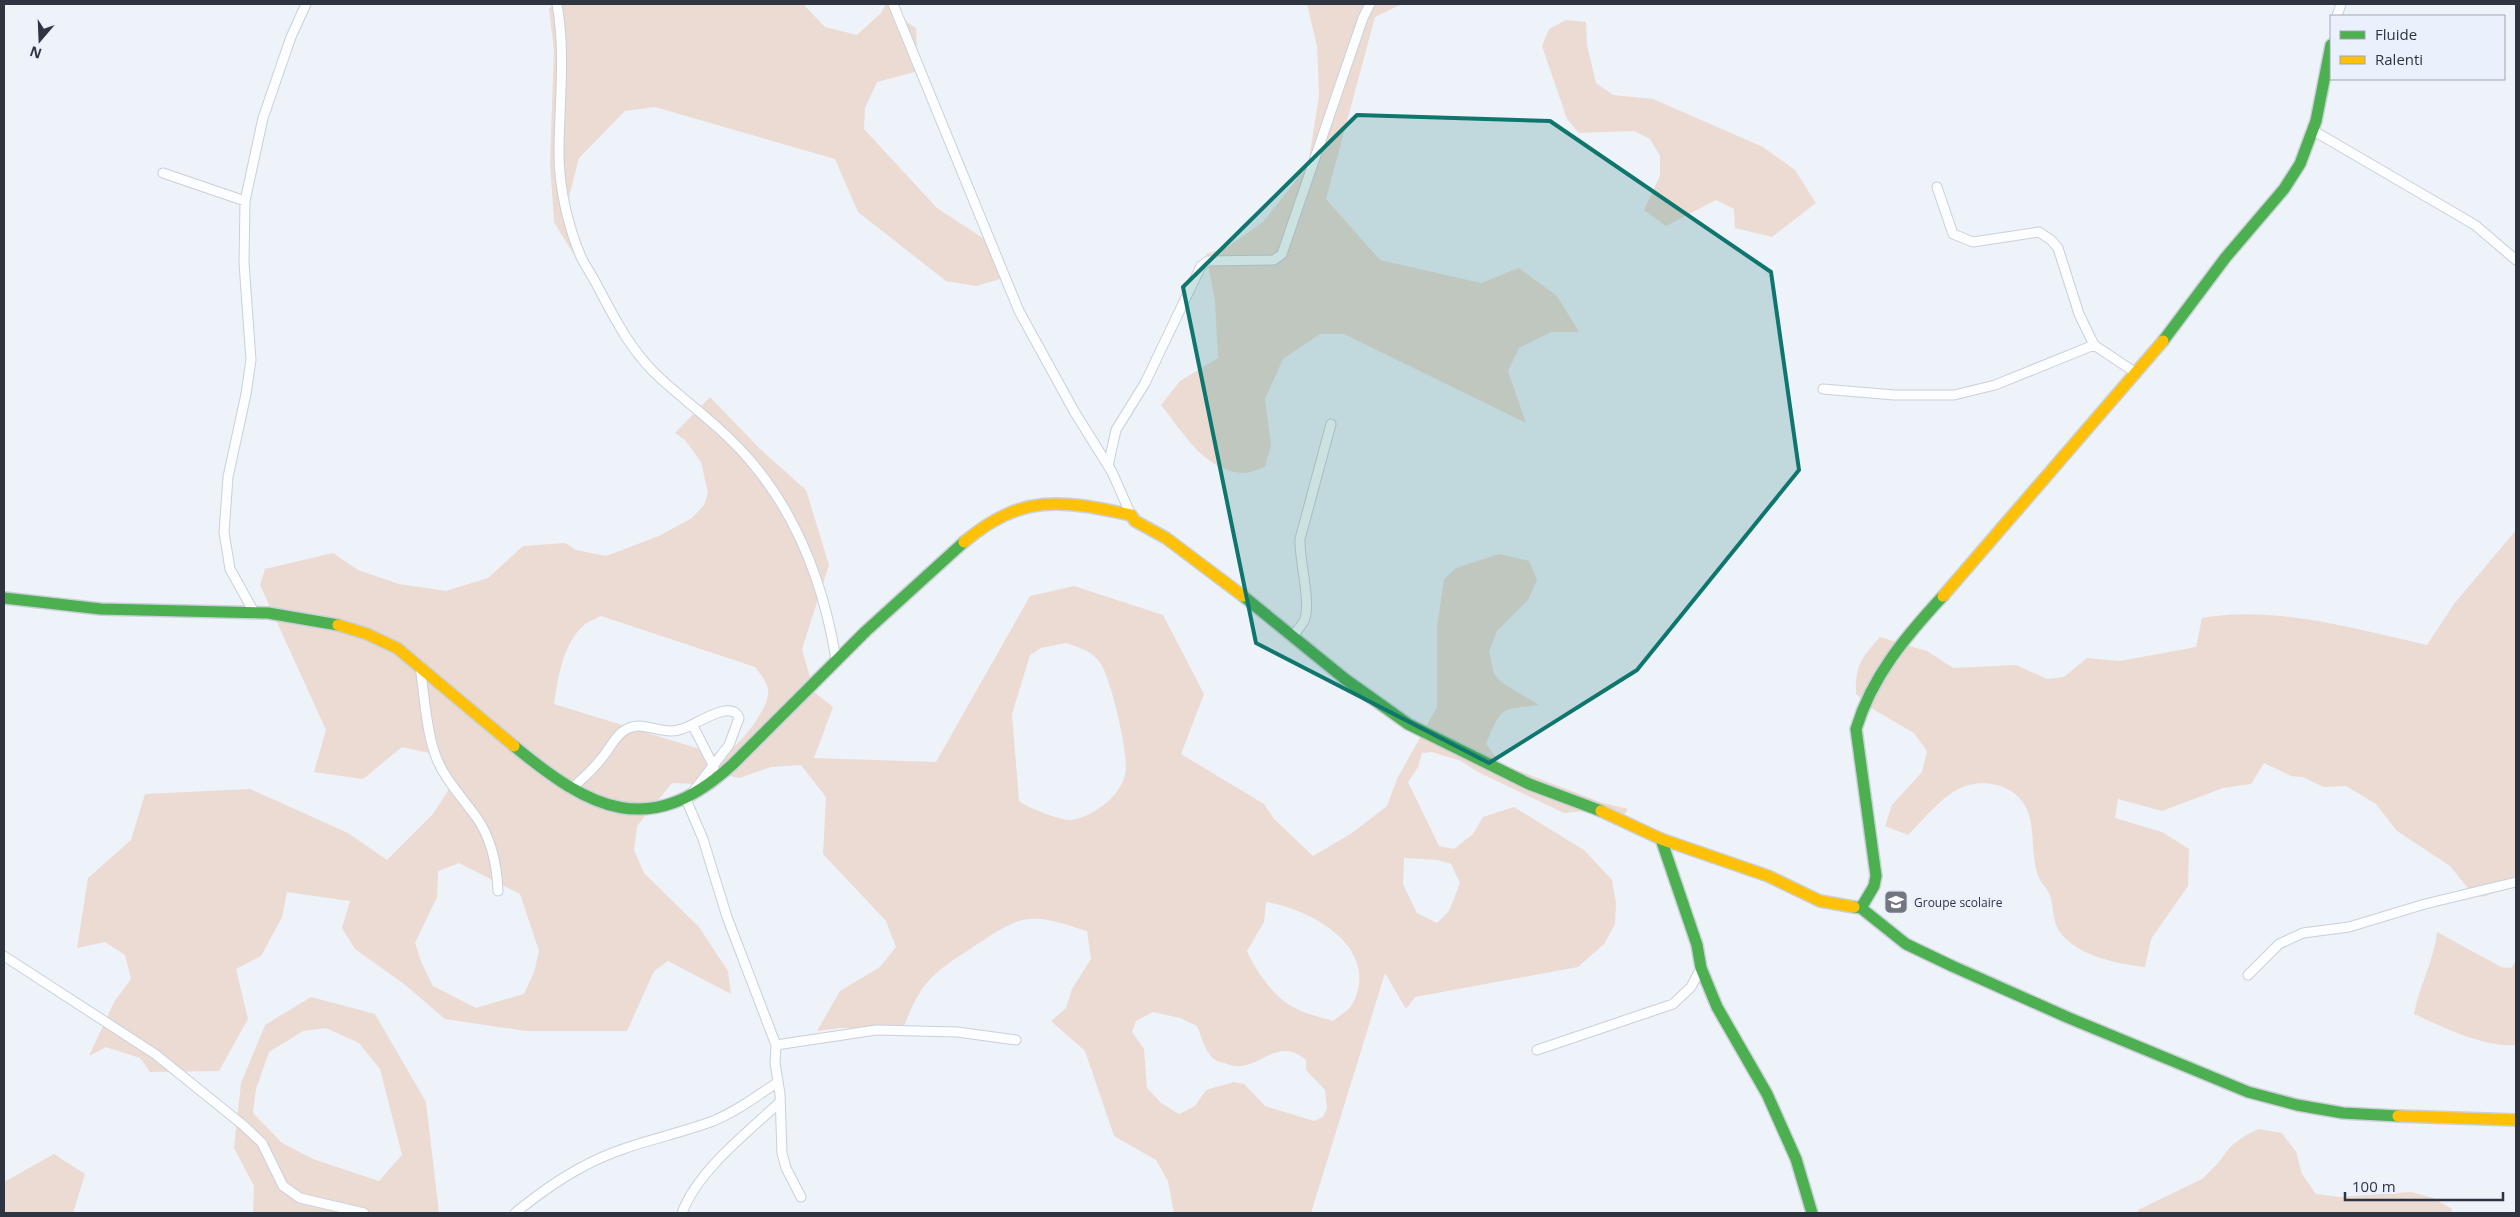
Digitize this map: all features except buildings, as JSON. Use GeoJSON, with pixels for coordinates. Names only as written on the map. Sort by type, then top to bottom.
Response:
{"type":"FeatureCollection","features":[{"type":"Feature","properties":{"kind":"main road"},"geometry":{"type":"LineString","coordinates":[[1861,908],[1874,886],[1876,876],[1856,729],[1860,711],[1870,688],[1885,665],[1974,559],[2102,409],[2136,373],[2231,251],[2292,180],[2314,131],[2330,50]]}},
{"type":"Feature","properties":{"kind":"main road"},"geometry":{"type":"LineString","coordinates":[[4,598],[130,610],[255,614],[311,618],[346,625],[374,635],[397,648],[544,771],[571,789],[594,801],[634,810],[653,809],[688,797],[727,769],[836,658],[890,607],[988,523],[1012,510],[1041,504],[1064,504],[1131,515],[1135,521],[1166,538],[1223,579],[1345,679],[1408,724],[1529,784],[1597,809],[1660,838],[1768,876],[1820,901],[1861,908],[1906,944],[1952,966],[2069,1018],[2248,1092],[2297,1106],[2343,1113],[2440,1119],[2516,1120]]}},
{"type":"Feature","properties":{"kind":"main road"},"geometry":{"type":"LineString","coordinates":[[1660,838],[1697,944],[1701,968],[1717,1007],[1749,1060],[1782,1126],[1796,1159],[1812,1213]]}},
{"type":"Feature","properties":{"kind":"street"},"geometry":{"type":"LineString","coordinates":[[255,614],[230,569],[224,532],[228,477],[246,394],[251,360],[244,263],[245,201],[263,118],[291,38],[306,4]]}},
{"type":"Feature","properties":{"kind":"street"},"geometry":{"type":"LineString","coordinates":[[557,4],[560,24],[562,77],[559,156],[563,194],[572,232],[582,258],[616,324],[635,351],[660,379],[696,408],[748,457],[775,492],[802,541],[814,571],[832,632],[836,658]]}},
{"type":"Feature","properties":{"kind":"street"},"geometry":{"type":"LineString","coordinates":[[893,4],[1019,311],[1069,403],[1108,466],[1131,515]]}},
{"type":"Feature","properties":{"kind":"street"},"geometry":{"type":"LineString","coordinates":[[1108,466],[1116,430],[1145,383],[1201,266],[1208,260],[1274,260],[1282,254],[1363,18],[1370,4]]}},
{"type":"Feature","properties":{"kind":"street"},"geometry":{"type":"LineString","coordinates":[[2314,131],[2475,225],[2516,260]]}},
{"type":"Feature","properties":{"kind":"street"},"geometry":{"type":"LineString","coordinates":[[163,173],[245,201]]}},
{"type":"Feature","properties":{"kind":"street"},"geometry":{"type":"LineString","coordinates":[[1937,187],[1953,234],[1963,240],[1973,242],[2040,232],[2052,240],[2058,248],[2079,314],[2094,345],[2136,373]]}},
{"type":"Feature","properties":{"kind":"street"},"geometry":{"type":"LineString","coordinates":[[1823,389],[1894,395],[1954,395],[1995,385],[2094,345]]}},
{"type":"Feature","properties":{"kind":"street"},"geometry":{"type":"LineString","coordinates":[[1292,637],[1304,620],[1307,599],[1299,557],[1300,539],[1331,424]]}},
{"type":"Feature","properties":{"kind":"street"},"geometry":{"type":"LineString","coordinates":[[420,666],[434,754],[451,786],[478,820],[492,846],[497,870],[498,891]]}},
{"type":"Feature","properties":{"kind":"street"},"geometry":{"type":"LineString","coordinates":[[571,789],[600,761],[621,734],[629,728],[638,726],[662,732],[677,731],[693,726],[726,709],[738,714],[737,726],[714,767],[688,797],[738,949],[776,1045],[775,1064],[780,1102],[782,1153],[786,1168],[801,1198]]}},
{"type":"Feature","properties":{"kind":"street"},"geometry":{"type":"LineString","coordinates":[[693,726],[714,767]]}},
{"type":"Feature","properties":{"kind":"street"},"geometry":{"type":"LineString","coordinates":[[2248,975],[2280,944],[2303,933],[2349,927],[2425,904],[2516,882]]}},
{"type":"Feature","properties":{"kind":"street"},"geometry":{"type":"LineString","coordinates":[[4,956],[155,1054],[243,1125],[262,1143],[283,1186],[300,1198],[364,1213]]}},
{"type":"Feature","properties":{"kind":"street"},"geometry":{"type":"LineString","coordinates":[[1537,1050],[1673,1004],[1691,987],[1701,968]]}},
{"type":"Feature","properties":{"kind":"street"},"geometry":{"type":"LineString","coordinates":[[776,1045],[876,1030],[957,1032],[1016,1040]]}},
{"type":"Feature","properties":{"kind":"street"},"geometry":{"type":"LineString","coordinates":[[515,1213],[544,1190],[584,1166],[621,1149],[712,1121],[741,1108],[778,1082]]}},
{"type":"Feature","properties":{"kind":"street"},"geometry":{"type":"LineString","coordinates":[[682,1213],[686,1202],[704,1177],[780,1102]]}},
{"type":"Feature","properties":{"kind":"highlighted area"},"geometry":{"type":"Polygon","coordinates":[[[1357,115],[1550,121],[1771,272],[1799,470],[1637,670],[1489,763],[1256,643],[1183,287],[1357,115]]]}},
{"type":"Feature","properties":{"kind":"shaded area"},"geometry":{"type":"Polygon","coordinates":[[[553,4],[803,4],[825,27],[857,35],[881,13],[886,4],[893,4],[908,23],[916,28],[918,71],[877,82],[865,108],[864,129],[937,208],[995,246],[1004,278],[976,286],[946,281],[858,212],[835,159],[655,107],[625,111],[579,158],[563,220],[574,255],[554,222],[550,162],[554,51],[549,9],[553,4]]]}},
{"type":"Feature","properties":{"kind":"shaded area"},"geometry":{"type":"Polygon","coordinates":[[[1307,4],[1402,4],[1375,17],[1326,199],[1380,260],[1481,283],[1519,268],[1557,296],[1579,332],[1551,332],[1519,348],[1508,371],[1526,423],[1344,334],[1320,334],[1283,359],[1265,399],[1271,445],[1265,467],[1243,473],[1229,471],[1206,458],[1186,438],[1161,405],[1180,381],[1218,358],[1215,302],[1206,254],[1227,247],[1263,222],[1308,165],[1319,96],[1317,46],[1307,4]]]}},
{"type":"Feature","properties":{"kind":"shaded area"},"geometry":{"type":"Polygon","coordinates":[[[1566,20],[1586,22],[1587,45],[1596,83],[1613,95],[1653,99],[1763,147],[1795,170],[1816,203],[1772,237],[1735,228],[1734,209],[1716,200],[1666,226],[1644,210],[1660,176],[1660,156],[1650,139],[1634,131],[1579,133],[1567,119],[1542,46],[1549,29],[1566,20]]]}},
{"type":"Feature","properties":{"kind":"shaded area"},"geometry":{"type":"Polygon","coordinates":[[[710,397],[759,448],[806,490],[829,565],[802,649],[814,692],[833,707],[814,758],[936,762],[1030,596],[1074,586],[1163,615],[1204,694],[1181,754],[1264,804],[1274,819],[1313,856],[1352,833],[1387,806],[1397,779],[1437,707],[1437,628],[1444,579],[1456,568],[1499,554],[1529,561],[1537,580],[1528,600],[1497,631],[1489,651],[1494,674],[1501,682],[1539,705],[1516,708],[1504,712],[1495,723],[1486,744],[1501,764],[1600,802],[1628,809],[1623,817],[1595,810],[1564,813],[1478,772],[1461,761],[1432,752],[1422,753],[1418,767],[1408,782],[1439,846],[1454,849],[1473,834],[1483,817],[1514,807],[1584,850],[1612,880],[1616,903],[1615,924],[1604,944],[1578,967],[1415,997],[1406,1009],[1385,973],[1311,1213],[1174,1213],[1168,1181],[1156,1160],[1114,1136],[1085,1051],[1051,1021],[1066,1008],[1072,989],[1091,959],[1087,931],[1045,920],[1028,919],[1019,921],[991,935],[949,963],[930,979],[916,999],[903,1029],[840,1028],[817,1031],[840,991],[880,967],[896,947],[886,921],[823,854],[826,797],[801,765],[771,767],[739,778],[717,773],[695,784],[672,783],[637,826],[634,850],[644,873],[699,927],[728,971],[731,994],[668,961],[654,971],[627,1031],[526,1031],[445,1019],[404,984],[355,949],[342,928],[350,901],[287,892],[282,917],[261,956],[236,969],[248,1019],[219,1071],[150,1072],[140,1058],[106,1047],[89,1056],[114,1002],[131,979],[125,955],[105,942],[77,948],[88,878],[131,840],[145,794],[250,789],[348,833],[387,860],[433,814],[451,786],[434,754],[402,747],[363,779],[314,772],[326,730],[260,585],[265,569],[333,553],[358,570],[399,584],[446,591],[488,578],[523,546],[565,543],[576,550],[606,556],[659,536],[692,518],[704,505],[708,493],[701,462],[685,440],[675,433],[710,397]],[[601,616],[588,622],[577,632],[566,651],[557,683],[554,704],[722,756],[743,738],[766,703],[768,688],[755,667],[601,616]],[[1066,643],[1041,648],[1030,655],[1012,714],[1019,801],[1037,810],[1067,820],[1080,818],[1105,804],[1118,790],[1125,775],[1125,752],[1110,686],[1101,664],[1086,650],[1066,643]],[[1404,858],[1403,884],[1417,913],[1437,923],[1449,911],[1460,883],[1451,864],[1438,860],[1404,858]],[[459,863],[438,871],[437,897],[415,943],[422,964],[433,986],[476,1008],[524,994],[534,972],[539,951],[520,894],[459,863]],[[1266,902],[1264,922],[1247,951],[1272,990],[1286,1003],[1313,1015],[1333,1021],[1352,1006],[1359,983],[1358,965],[1350,948],[1337,934],[1321,922],[1284,906],[1266,902]],[[1153,1012],[1136,1021],[1132,1032],[1144,1049],[1147,1088],[1161,1103],[1179,1114],[1195,1106],[1206,1090],[1234,1082],[1244,1084],[1265,1106],[1314,1121],[1323,1117],[1327,1108],[1325,1090],[1306,1070],[1306,1060],[1295,1053],[1285,1051],[1275,1053],[1248,1065],[1238,1066],[1222,1063],[1213,1059],[1208,1052],[1197,1026],[1180,1018],[1153,1012]]]}},
{"type":"Feature","properties":{"kind":"shaded area"},"geometry":{"type":"Polygon","coordinates":[[[2516,530],[2516,885],[2482,897],[2472,893],[2450,866],[2397,831],[2376,804],[2346,786],[2324,787],[2303,777],[2291,776],[2264,763],[2251,784],[2223,788],[2162,811],[2118,799],[2115,818],[2162,832],[2189,849],[2188,886],[2151,939],[2145,967],[2124,964],[2081,950],[2060,932],[2055,922],[2050,895],[2038,876],[2028,812],[2023,802],[2007,789],[1986,783],[1965,786],[1949,795],[1937,805],[1908,835],[1885,826],[1892,805],[1922,772],[1927,751],[1914,733],[1871,708],[1856,694],[1860,663],[1880,637],[1927,651],[1953,668],[2016,665],[2047,679],[2064,677],[2087,658],[2120,661],[2196,647],[2202,618],[2230,615],[2258,614],[2315,621],[2427,645],[2454,604],[2516,530]]]}},
{"type":"Feature","properties":{"kind":"shaded area"},"geometry":{"type":"Polygon","coordinates":[[[2437,932],[2501,967],[2511,968],[2516,961],[2516,1045],[2503,1045],[2477,1040],[2414,1014],[2433,953],[2437,932]]]}},
{"type":"Feature","properties":{"kind":"shaded area"},"geometry":{"type":"Polygon","coordinates":[[[311,997],[375,1014],[426,1102],[439,1213],[253,1213],[254,1186],[234,1148],[241,1083],[265,1025],[311,997]],[[326,1028],[303,1031],[269,1052],[256,1089],[253,1113],[282,1143],[313,1159],[379,1181],[402,1155],[380,1069],[359,1043],[326,1028]]]}},
{"type":"Feature","properties":{"kind":"shaded area"},"geometry":{"type":"Polygon","coordinates":[[[2259,1129],[2282,1133],[2296,1152],[2302,1174],[2316,1194],[2340,1197],[2411,1192],[2433,1198],[2452,1209],[2451,1213],[2137,1213],[2138,1210],[2202,1179],[2231,1146],[2246,1135],[2259,1129]]]}},
{"type":"Feature","properties":{"kind":"shaded area"},"geometry":{"type":"Polygon","coordinates":[[[54,1154],[85,1174],[73,1213],[4,1213],[4,1182],[54,1154]]]}},
{"type":"Feature","properties":{"kind":"traffic: fast"},"geometry":{"type":"LineString","coordinates":[[2163,341],[2226,257],[2284,189],[2300,164],[2316,121],[2330,50]]}},
{"type":"Feature","properties":{"kind":"traffic: fast"},"geometry":{"type":"LineString","coordinates":[[514,746],[568,786],[595,800],[620,808],[647,809],[674,803],[703,788],[733,764],[866,631],[964,542]]}},
{"type":"Feature","properties":{"kind":"traffic: fast"},"geometry":{"type":"LineString","coordinates":[[1243,596],[1345,679],[1408,724],[1529,784],[1601,811]]}},
{"type":"Feature","properties":{"kind":"traffic: fast"},"geometry":{"type":"LineString","coordinates":[[1861,908],[1874,886],[1876,876],[1856,729],[1871,691],[1881,674],[1903,642],[1943,596]]}},
{"type":"Feature","properties":{"kind":"traffic: fast"},"geometry":{"type":"LineString","coordinates":[[4,598],[101,609],[268,613],[338,625]]}},
{"type":"Feature","properties":{"kind":"traffic: fast"},"geometry":{"type":"LineString","coordinates":[[1661,839],[1697,945],[1701,968],[1717,1007],[1767,1094],[1796,1159],[1812,1213]]}},
{"type":"Feature","properties":{"kind":"traffic: fast"},"geometry":{"type":"LineString","coordinates":[[1854,907],[1861,908],[1906,944],[1952,966],[2069,1018],[2248,1092],[2297,1105],[2343,1113],[2398,1116]]}},
{"type":"Feature","properties":{"kind":"traffic: slow"},"geometry":{"type":"LineString","coordinates":[[1943,596],[2163,341]]}},
{"type":"Feature","properties":{"kind":"traffic: slow"},"geometry":{"type":"LineString","coordinates":[[964,542],[985,526],[1005,515],[1024,508],[1043,504],[1063,504],[1106,510],[1131,515],[1135,521],[1166,538],[1243,596]]}},
{"type":"Feature","properties":{"kind":"traffic: slow"},"geometry":{"type":"LineString","coordinates":[[338,625],[367,634],[397,648],[514,746]]}},
{"type":"Feature","properties":{"kind":"traffic: slow"},"geometry":{"type":"LineString","coordinates":[[1601,811],[1661,839],[1768,876],[1820,901],[1854,907]]}},
{"type":"Feature","properties":{"kind":"traffic: slow"},"geometry":{"type":"LineString","coordinates":[[2398,1116],[2516,1120]]}},
{"type":"Feature","properties":{"kind":"place","name":"Groupe scolaire"},"geometry":{"type":"Point","coordinates":[1896,902]}}]}
